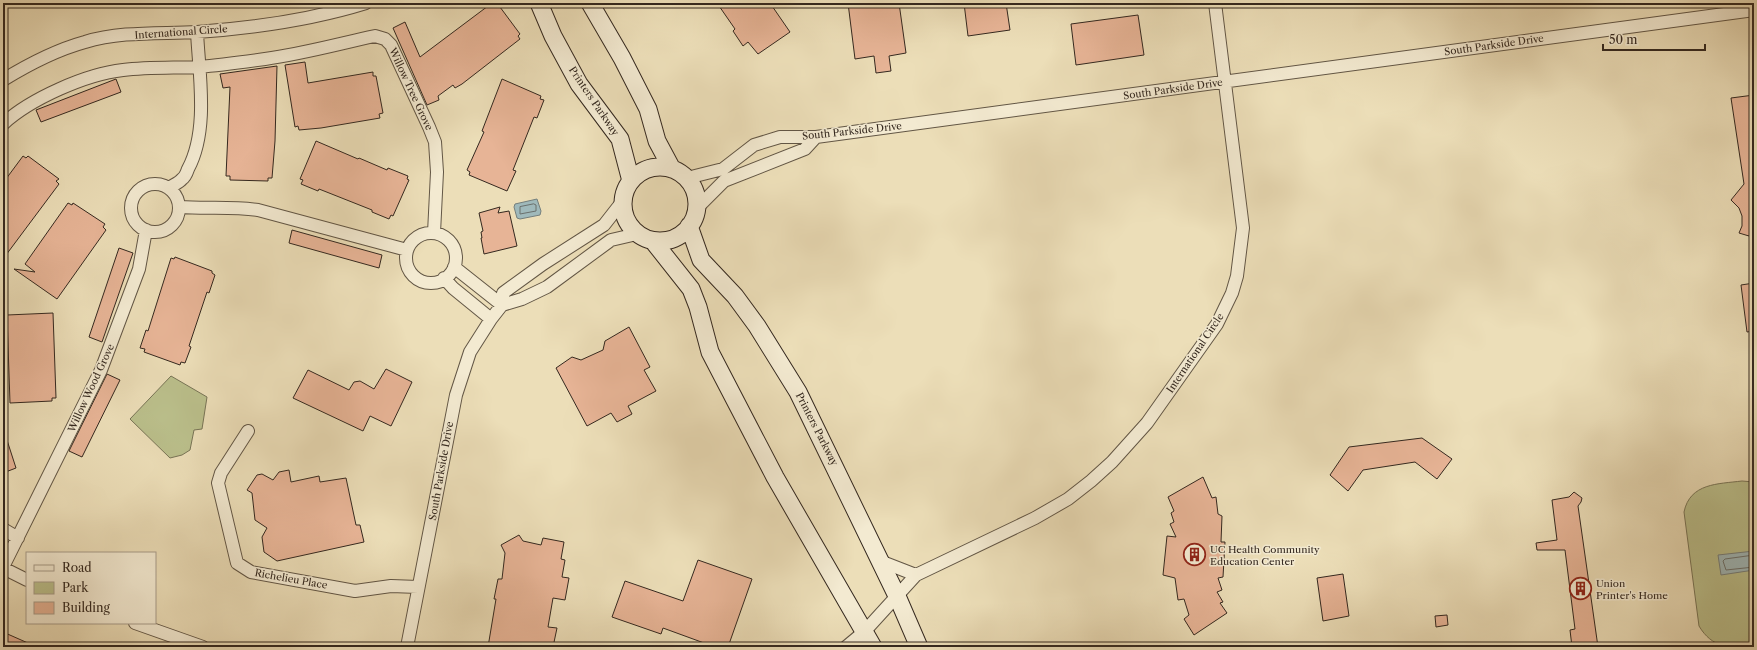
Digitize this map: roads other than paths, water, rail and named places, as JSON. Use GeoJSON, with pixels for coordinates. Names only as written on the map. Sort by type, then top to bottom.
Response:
{"type":"FeatureCollection","features":[{"type":"Feature","properties":{"kind":"main road","name":"Printers Parkway"},"geometry":{"type":"LineString","coordinates":[[539,3],[553,36],[580,84],[620,139],[631,181]]}},
{"type":"Feature","properties":{"kind":"main road"},"geometry":{"type":"LineString","coordinates":[[590,3],[622,58],[648,109],[658,141],[672,169]]}},
{"type":"Feature","properties":{"kind":"main road"},"geometry":{"type":"LineString","coordinates":[[622,202],[626,220],[637,234],[653,241],[669,240],[683,233],[693,222],[698,207],[696,196],[687,178],[672,169],[657,166],[640,173],[631,181]]}},
{"type":"Feature","properties":{"kind":"main road","name":"South Parkside Drive"},"geometry":{"type":"LineString","coordinates":[[622,202],[628,184],[631,181]]}},
{"type":"Feature","properties":{"kind":"main road","name":"Printers Parkway"},"geometry":{"type":"LineString","coordinates":[[689,226],[701,260],[735,296],[758,326],[798,392],[897,596],[919,647]]}},
{"type":"Feature","properties":{"kind":"main road"},"geometry":{"type":"LineString","coordinates":[[653,241],[691,289],[698,307],[710,352],[775,477],[873,647]]}},
{"type":"Feature","properties":{"kind":"street","name":"International Circle"},"geometry":{"type":"LineString","coordinates":[[3,80],[47,56],[86,41],[120,35],[197,32],[258,26],[297,20],[366,3]]}},
{"type":"Feature","properties":{"kind":"street","name":"International Circle"},"geometry":{"type":"LineString","coordinates":[[846,647],[864,632],[916,575],[1035,518],[1068,499],[1091,481],[1112,462],[1147,423],[1217,324],[1232,293],[1237,276],[1243,228],[1216,3]]}},
{"type":"Feature","properties":{"kind":"street","name":"South Parkside Drive"},"geometry":{"type":"LineString","coordinates":[[687,178],[723,169],[754,145],[780,137],[816,137],[1754,10]]}},
{"type":"Feature","properties":{"kind":"street"},"geometry":{"type":"LineString","coordinates":[[169,188],[183,179],[193,161],[200,131],[197,32]]}},
{"type":"Feature","properties":{"kind":"street","name":"Willow Tree Grove"},"geometry":{"type":"LineString","coordinates":[[199,66],[265,59],[374,36],[384,39],[391,45],[435,142],[437,172],[434,233]]}},
{"type":"Feature","properties":{"kind":"street"},"geometry":{"type":"LineString","coordinates":[[3,124],[27,106],[45,96],[102,74],[122,70],[199,66]]}},
{"type":"Feature","properties":{"kind":"street"},"geometry":{"type":"LineString","coordinates":[[698,207],[724,181],[804,149],[816,137]]}},
{"type":"Feature","properties":{"kind":"street"},"geometry":{"type":"LineString","coordinates":[[155,183],[169,188],[175,193],[180,207],[179,215],[169,228],[154,232],[146,230],[134,221],[130,207],[132,199],[136,193],[148,184],[155,183]]}},
{"type":"Feature","properties":{"kind":"street","name":"South Parkside Drive"},"geometry":{"type":"LineString","coordinates":[[408,647],[418,587],[443,468],[456,394],[470,352],[491,319],[502,305],[503,292],[543,264],[604,225],[622,202]]}},
{"type":"Feature","properties":{"kind":"street"},"geometry":{"type":"LineString","coordinates":[[180,207],[238,207],[258,210],[407,250]]}},
{"type":"Feature","properties":{"kind":"street","name":"Willow Wood Grove"},"geometry":{"type":"LineString","coordinates":[[3,568],[104,364],[139,269],[146,230]]}},
{"type":"Feature","properties":{"kind":"street"},"geometry":{"type":"LineString","coordinates":[[434,233],[449,241],[456,258],[454,267],[444,278],[436,282],[429,282],[420,280],[412,274],[406,258],[407,250],[411,242],[422,234],[434,233]]}},
{"type":"Feature","properties":{"kind":"street"},"geometry":{"type":"LineString","coordinates":[[454,267],[502,305],[522,300],[547,287],[610,240],[637,234]]}},
{"type":"Feature","properties":{"kind":"street"},"geometry":{"type":"LineString","coordinates":[[444,278],[453,288],[491,319]]}},
{"type":"Feature","properties":{"kind":"street","name":"Richelieu Place"},"geometry":{"type":"LineString","coordinates":[[248,431],[221,473],[218,483],[237,563],[251,572],[356,591],[391,586],[418,587]]}},
{"type":"Feature","properties":{"kind":"street"},"geometry":{"type":"LineString","coordinates":[[3,529],[18,538]]}},
{"type":"Feature","properties":{"kind":"street"},"geometry":{"type":"LineString","coordinates":[[880,561],[916,575]]}},
{"type":"Feature","properties":{"kind":"street"},"geometry":{"type":"LineString","coordinates":[[3,568],[26,580]]}},
{"type":"Feature","properties":{"kind":"street"},"geometry":{"type":"LineString","coordinates":[[138,624],[203,647]]}},
{"type":"Feature","properties":{"kind":"water"},"geometry":{"type":"Polygon","coordinates":[[[537,199],[541,211],[540,215],[520,219],[517,218],[514,207],[515,204],[537,199]]]}},
{"type":"Feature","properties":{"kind":"water"},"geometry":{"type":"Polygon","coordinates":[[[1754,551],[1754,570],[1721,575],[1718,555],[1754,551]]]}},
{"type":"Feature","properties":{"kind":"place","name":"UC Health Community Education Center"},"geometry":{"type":"Point","coordinates":[1195,555]}},
{"type":"Feature","properties":{"kind":"place","name":"Union Printer's Home"},"geometry":{"type":"Point","coordinates":[1580,589]}}]}
